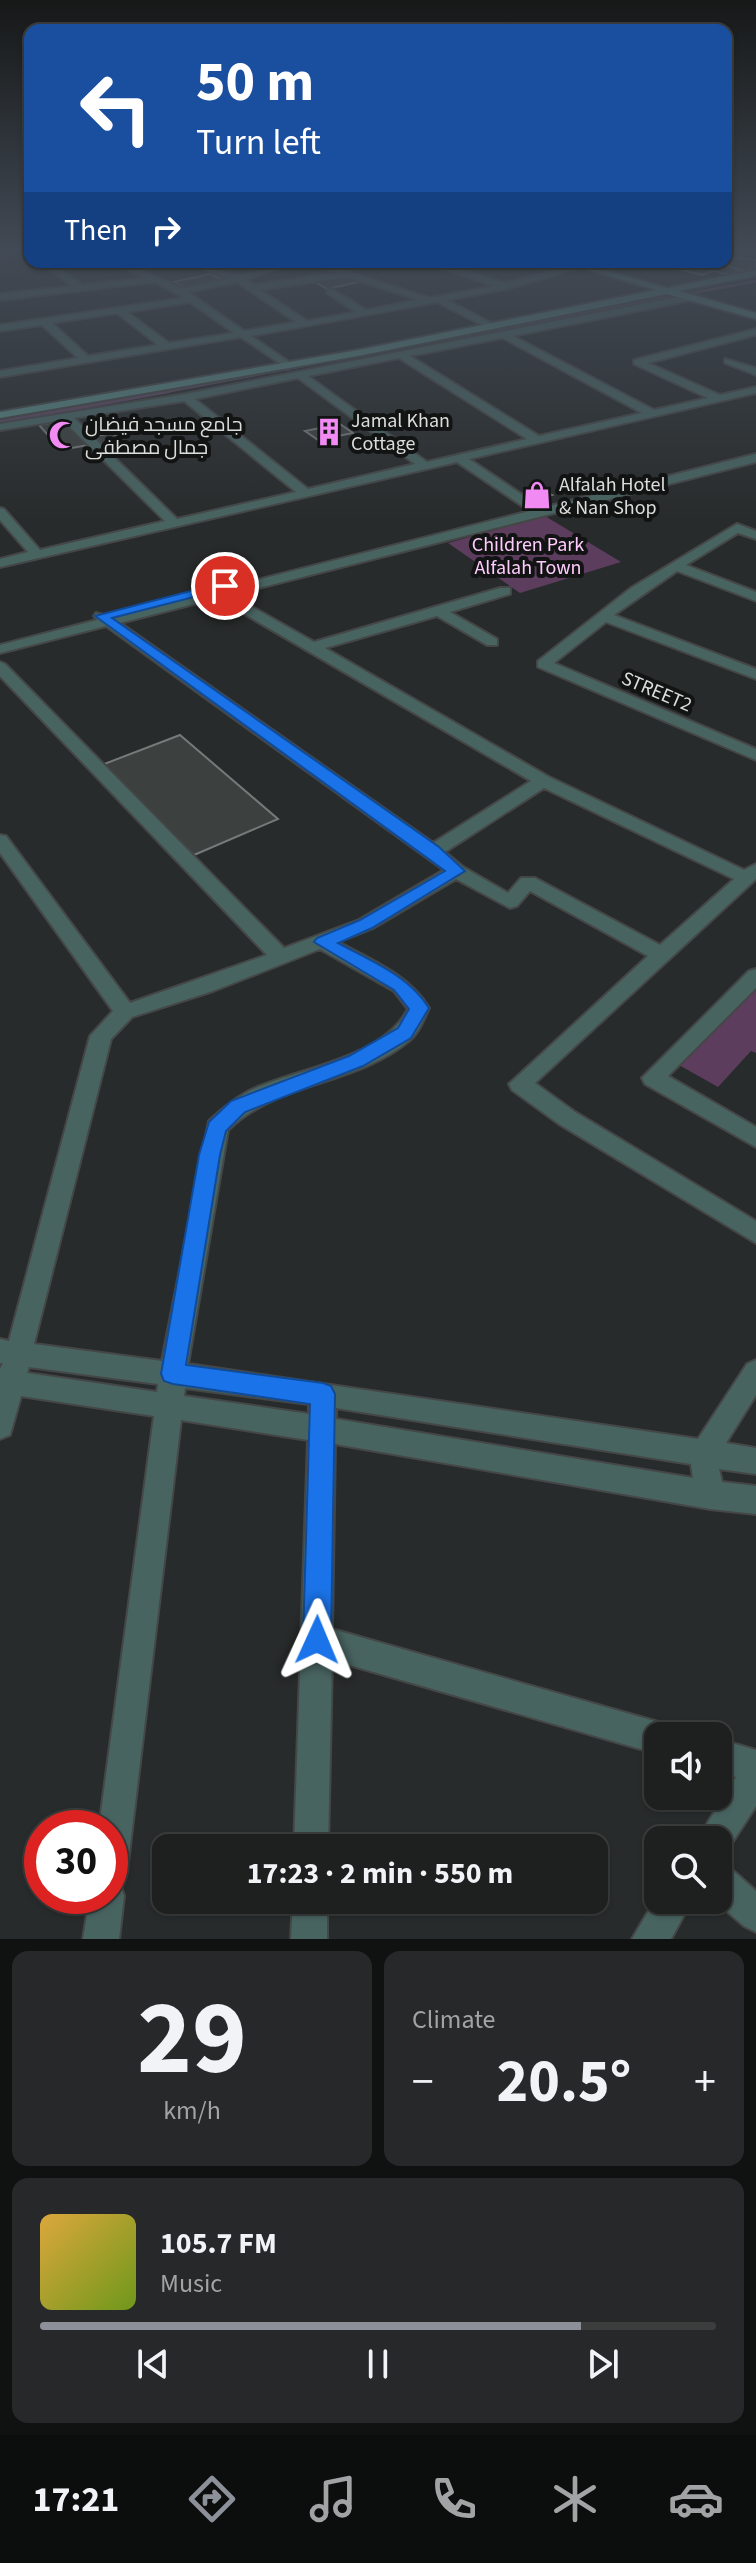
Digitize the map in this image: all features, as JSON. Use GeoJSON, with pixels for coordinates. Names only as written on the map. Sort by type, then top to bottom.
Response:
{"type":"FeatureCollection","features":[{"type":"Feature","properties":{"kind":"street"},"geometry":{"type":"LineString","coordinates":[[65,340],[86,360]]}},
{"type":"Feature","properties":{"kind":"street"},"geometry":{"type":"LineString","coordinates":[[158,340],[167,347]]}},
{"type":"Feature","properties":{"kind":"street"},"geometry":{"type":"LineString","coordinates":[[0,374],[205,340]]}},
{"type":"Feature","properties":{"kind":"street"},"geometry":{"type":"LineString","coordinates":[[252,340],[288,366]]}},
{"type":"Feature","properties":{"kind":"street"},"geometry":{"type":"LineString","coordinates":[[0,427],[300,375],[438,340]]}},
{"type":"Feature","properties":{"kind":"street"},"geometry":{"type":"LineString","coordinates":[[0,415],[288,366],[473,340]]}},
{"type":"Feature","properties":{"kind":"street"},"geometry":{"type":"LineString","coordinates":[[514,340],[651,413]]}},
{"type":"Feature","properties":{"kind":"street"},"geometry":{"type":"LineString","coordinates":[[718,398],[638,362],[723,340]]}},
{"type":"Feature","properties":{"kind":"street"},"geometry":{"type":"LineString","coordinates":[[396,351],[535,439]]}},
{"type":"Feature","properties":{"kind":"street"},"geometry":{"type":"LineString","coordinates":[[729,361],[756,372]]}},
{"type":"Feature","properties":{"kind":"street"},"geometry":{"type":"LineString","coordinates":[[300,375],[424,465]]}},
{"type":"Feature","properties":{"kind":"street"},"geometry":{"type":"LineString","coordinates":[[0,563],[756,390]]}},
{"type":"Feature","properties":{"kind":"street"},"geometry":{"type":"LineString","coordinates":[[186,397],[304,492]]}},
{"type":"Feature","properties":{"kind":"street"},"geometry":{"type":"LineString","coordinates":[[66,417],[174,523]]}},
{"type":"Feature","properties":{"kind":"street"},"geometry":{"type":"LineString","coordinates":[[0,649],[104,619],[756,455]]}},
{"type":"Feature","properties":{"kind":"street"},"geometry":{"type":"LineString","coordinates":[[458,457],[536,510]]}},
{"type":"Feature","properties":{"kind":"street"},"geometry":{"type":"LineString","coordinates":[[0,642],[218,593],[536,510]]}},
{"type":"Feature","properties":{"kind":"street"},"geometry":{"type":"LineString","coordinates":[[0,512],[37,554]]}},
{"type":"Feature","properties":{"kind":"street"},"geometry":{"type":"LineString","coordinates":[[604,616],[636,591],[737,528],[756,535]]}},
{"type":"Feature","properties":{"kind":"street"},"geometry":{"type":"LineString","coordinates":[[676,566],[756,597]]}},
{"type":"Feature","properties":{"kind":"street"},"geometry":{"type":"LineString","coordinates":[[310,648],[505,591]]}},
{"type":"Feature","properties":{"kind":"street"},"geometry":{"type":"LineString","coordinates":[[218,593],[543,781],[751,874],[520,1084],[567,1118],[756,1233]]}},
{"type":"Feature","properties":{"kind":"street"},"geometry":{"type":"LineString","coordinates":[[439,611],[492,642]]}},
{"type":"Feature","properties":{"kind":"street"},"geometry":{"type":"LineString","coordinates":[[604,616],[756,674]]}},
{"type":"Feature","properties":{"kind":"street","name":"STREET2"},"geometry":{"type":"LineString","coordinates":[[604,616],[543,664],[756,755]]}},
{"type":"Feature","properties":{"kind":"street"},"geometry":{"type":"LineString","coordinates":[[104,619],[433,851],[456,871],[510,902],[528,882],[662,955]]}},
{"type":"Feature","properties":{"kind":"street"},"geometry":{"type":"LineString","coordinates":[[0,667],[281,957]]}},
{"type":"Feature","properties":{"kind":"street"},"geometry":{"type":"LineString","coordinates":[[433,851],[543,781]]}},
{"type":"Feature","properties":{"kind":"street"},"geometry":{"type":"LineString","coordinates":[[2,845],[125,1012]]}},
{"type":"Feature","properties":{"kind":"street"},"geometry":{"type":"LineString","coordinates":[[0,1426],[8,1352],[101,1036],[125,1012],[366,924],[456,871]]}},
{"type":"Feature","properties":{"kind":"street"},"geometry":{"type":"LineString","coordinates":[[118,1810],[173,1374],[217,1127],[226,1115],[252,1099],[356,1061],[405,1033],[419,1008],[401,986],[323,942]]}},
{"type":"Feature","properties":{"kind":"street"},"geometry":{"type":"LineString","coordinates":[[755,978],[653,1078],[756,1138]]}},
{"type":"Feature","properties":{"kind":"street"},"geometry":{"type":"LineString","coordinates":[[8,1352],[323,1394],[756,1461]]}},
{"type":"Feature","properties":{"kind":"street"},"geometry":{"type":"LineString","coordinates":[[710,1495],[703,1455],[756,1372]]}},
{"type":"Feature","properties":{"kind":"street"},"geometry":{"type":"LineString","coordinates":[[5,1382],[322,1429],[710,1495],[756,1500]]}},
{"type":"Feature","properties":{"kind":"street"},"geometry":{"type":"LineString","coordinates":[[311,1834],[323,1394]]}},
{"type":"Feature","properties":{"kind":"street"},"geometry":{"type":"LineString","coordinates":[[317,1640],[644,1734]]}},
{"type":"Feature","properties":{"kind":"street"},"geometry":{"type":"LineString","coordinates":[[732,1759],[756,1766]]}},
{"type":"Feature","properties":{"kind":"street"},"geometry":{"type":"LineString","coordinates":[[723,1826],[756,1776]]}},
{"type":"Feature","properties":{"kind":"street"},"geometry":{"type":"LineString","coordinates":[[732,1893],[756,1914]]}},
{"type":"Feature","properties":{"kind":"street"},"geometry":{"type":"LineString","coordinates":[[101,1939],[104,1914]]}},
{"type":"Feature","properties":{"kind":"street"},"geometry":{"type":"LineString","coordinates":[[309,1939],[310,1914]]}},
{"type":"Feature","properties":{"kind":"street"},"geometry":{"type":"LineString","coordinates":[[650,1939],[666,1914]]}},
{"type":"Feature","properties":{"kind":"green space","name":"Children Park Alfalah Town"},"geometry":{"type":"Polygon","coordinates":[[[545,516],[621,562],[520,593],[448,543],[545,516]]]}},
{"type":"Feature","properties":{"kind":"green space"},"geometry":{"type":"Polygon","coordinates":[[[756,985],[756,1053],[751,1051],[718,1087],[679,1065],[756,985]]]}},
{"type":"Feature","properties":{"kind":"building","name":"جامع مسجد فیضان جمال مصطفی"},"geometry":{"type":"Polygon","coordinates":[[[65,420],[88,445],[61,450],[39,425],[65,420]]]}},
{"type":"Feature","properties":{"kind":"building","name":"Jamal Khan Cottage"},"geometry":{"type":"Polygon","coordinates":[[[340,424],[353,433],[318,440],[305,431],[340,424]]]}},
{"type":"Feature","properties":{"kind":"building"},"geometry":{"type":"Polygon","coordinates":[[[113,433],[120,441],[102,445],[95,436],[113,433]]]}},
{"type":"Feature","properties":{"kind":"building","name":"Alfalah Hotel & Nan Shop"},"geometry":{"type":"Polygon","coordinates":[[[541,489],[552,495],[532,501],[522,494],[541,489]]]}},
{"type":"Feature","properties":{"kind":"building"},"geometry":{"type":"Polygon","coordinates":[[[180,735],[278,819],[194,855],[99,766],[180,735]]]}},
{"type":"Feature","properties":{"kind":"waterway"},"geometry":{"type":"LineString","coordinates":[[158,393],[438,340]]}},
{"type":"Feature","properties":{"kind":"waterway"},"geometry":{"type":"LineString","coordinates":[[0,422],[169,391]]}},
{"type":"Feature","properties":{"kind":"place","name":"Jamal Khan Cottage"},"geometry":{"type":"Point","coordinates":[329,432]}},
{"type":"Feature","properties":{"kind":"place","name":"جامع مسجد فیضان جمال مصطفی"},"geometry":{"type":"Point","coordinates":[63,435]}},
{"type":"Feature","properties":{"kind":"place","name":"Alfalah Hotel & Nan Shop"},"geometry":{"type":"Point","coordinates":[537,495]}},
{"type":"Feature","properties":{"kind":"route"},"geometry":{"type":"LineString","coordinates":[[225,586],[101,616],[433,851],[456,871],[366,924],[323,942],[401,986],[419,1008],[405,1033],[356,1061],[238,1107],[226,1115],[217,1127],[209,1155],[173,1374],[323,1394],[317,1640]]}}]}
